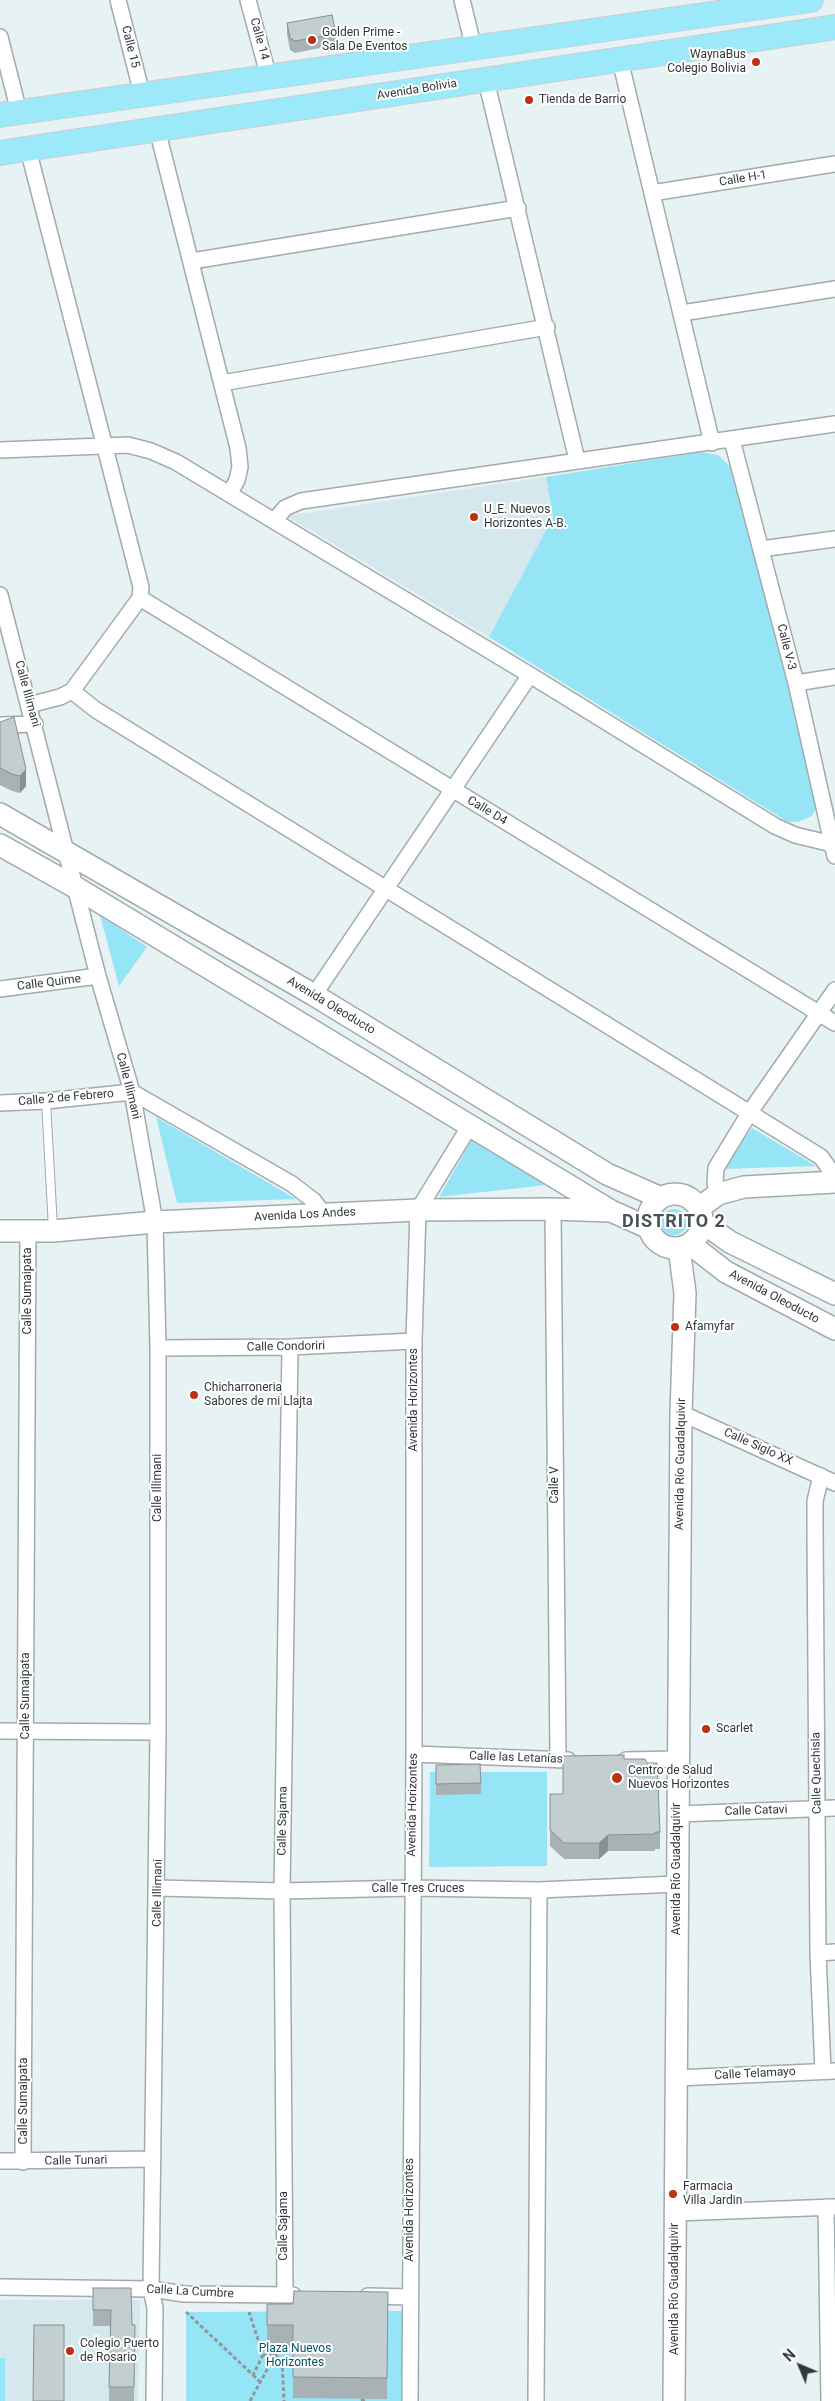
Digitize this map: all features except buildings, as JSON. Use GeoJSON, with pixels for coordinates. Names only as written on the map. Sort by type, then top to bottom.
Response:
{"type":"FeatureCollection","features":[{"type":"Feature","properties":{"kind":"main road"},"geometry":{"type":"LineString","coordinates":[[10,113],[474,49],[709,7],[811,0]]}},
{"type":"Feature","properties":{"kind":"main road","name":"Avenida Bolivia"},"geometry":{"type":"LineString","coordinates":[[0,153],[835,27]]}},
{"type":"Feature","properties":{"kind":"street","name":"Calle 15"},"geometry":{"type":"LineString","coordinates":[[118,0],[142,94]]}},
{"type":"Feature","properties":{"kind":"street","name":"Calle 14"},"geometry":{"type":"LineString","coordinates":[[248,0],[269,78]]}},
{"type":"Feature","properties":{"kind":"street"},"geometry":{"type":"LineString","coordinates":[[462,0],[474,49]]}},
{"type":"Feature","properties":{"kind":"street"},"geometry":{"type":"LineString","coordinates":[[0,37],[10,113]]}},
{"type":"Feature","properties":{"kind":"street"},"geometry":{"type":"LineString","coordinates":[[620,60],[712,443]]}},
{"type":"Feature","properties":{"kind":"street"},"geometry":{"type":"LineString","coordinates":[[486,80],[547,327],[577,460]]}},
{"type":"Feature","properties":{"kind":"street"},"geometry":{"type":"LineString","coordinates":[[157,129],[238,448],[240,467],[237,480],[230,493]]}},
{"type":"Feature","properties":{"kind":"street"},"geometry":{"type":"LineString","coordinates":[[28,149],[141,587],[140,598],[72,691],[60,698],[29,705]]}},
{"type":"Feature","properties":{"kind":"street","name":"Calle H-1"},"geometry":{"type":"LineString","coordinates":[[652,193],[835,164]]}},
{"type":"Feature","properties":{"kind":"street"},"geometry":{"type":"LineString","coordinates":[[192,261],[518,208]]}},
{"type":"Feature","properties":{"kind":"street"},"geometry":{"type":"LineString","coordinates":[[682,313],[835,289]]}},
{"type":"Feature","properties":{"kind":"street"},"geometry":{"type":"LineString","coordinates":[[222,383],[547,327]]}},
{"type":"Feature","properties":{"kind":"street"},"geometry":{"type":"LineString","coordinates":[[275,520],[285,508],[301,500],[835,424]]}},
{"type":"Feature","properties":{"kind":"street","name":"Calle V-3"},"geometry":{"type":"LineString","coordinates":[[732,440],[796,684],[834,850]]}},
{"type":"Feature","properties":{"kind":"street"},"geometry":{"type":"LineString","coordinates":[[0,450],[128,445],[151,451],[176,462],[275,520],[775,826],[834,850]]}},
{"type":"Feature","properties":{"kind":"street"},"geometry":{"type":"LineString","coordinates":[[761,550],[835,539]]}},
{"type":"Feature","properties":{"kind":"street","name":"Calle D4"},"geometry":{"type":"LineString","coordinates":[[140,598],[835,1023]]}},
{"type":"Feature","properties":{"kind":"street","name":"Calle Illimani"},"geometry":{"type":"LineString","coordinates":[[1,600],[35,724],[98,976],[132,1092],[155,1222],[158,1348],[158,1888],[151,2289],[155,2308],[154,2401]]}},
{"type":"Feature","properties":{"kind":"street"},"geometry":{"type":"LineString","coordinates":[[314,995],[530,675]]}},
{"type":"Feature","properties":{"kind":"street"},"geometry":{"type":"LineString","coordinates":[[796,684],[835,677]]}},
{"type":"Feature","properties":{"kind":"street"},"geometry":{"type":"LineString","coordinates":[[72,691],[96,710],[821,1157],[835,1177]]}},
{"type":"Feature","properties":{"kind":"street"},"geometry":{"type":"LineString","coordinates":[[0,725],[35,724]]}},
{"type":"Feature","properties":{"kind":"street","name":"Avenida Oleoducto"},"geometry":{"type":"LineString","coordinates":[[0,814],[314,995],[607,1174],[661,1198]]}},
{"type":"Feature","properties":{"kind":"street"},"geometry":{"type":"LineString","coordinates":[[0,845],[75,887],[471,1124],[611,1211],[649,1228]]}},
{"type":"Feature","properties":{"kind":"street","name":"Calle Quime"},"geometry":{"type":"LineString","coordinates":[[0,989],[98,976]]}},
{"type":"Feature","properties":{"kind":"street"},"geometry":{"type":"LineString","coordinates":[[718,1194],[715,1183],[716,1168],[750,1112],[835,990]]}},
{"type":"Feature","properties":{"kind":"street"},"geometry":{"type":"LineString","coordinates":[[132,1092],[292,1184],[314,1201],[323,1214]]}},
{"type":"Feature","properties":{"kind":"street","name":"Calle 2 de Febrero"},"geometry":{"type":"LineString","coordinates":[[0,1102],[46,1101],[132,1092]]}},
{"type":"Feature","properties":{"kind":"street"},"geometry":{"type":"LineString","coordinates":[[418,1210],[471,1124]]}},
{"type":"Feature","properties":{"kind":"street"},"geometry":{"type":"LineString","coordinates":[[835,1182],[744,1187],[718,1194],[701,1215],[701,1230],[685,1246],[669,1248],[660,1244],[653,1237],[649,1228],[649,1217],[653,1206],[661,1198],[670,1195],[686,1196],[701,1215],[730,1242],[835,1294]]}},
{"type":"Feature","properties":{"kind":"street","name":"Avenida Los Andes"},"geometry":{"type":"LineString","coordinates":[[0,1231],[54,1231],[155,1222],[418,1210],[553,1209],[611,1211]]}},
{"type":"Feature","properties":{"kind":"street","name":"Calle V"},"geometry":{"type":"LineString","coordinates":[[553,1209],[558,1760]]}},
{"type":"Feature","properties":{"kind":"street","name":"Avenida Horizontes"},"geometry":{"type":"LineString","coordinates":[[410,2401],[409,2296],[414,1754],[414,1341],[418,1210]]}},
{"type":"Feature","properties":{"kind":"street","name":"Calle Sumaipata"},"geometry":{"type":"LineString","coordinates":[[23,2162],[28,1230]]}},
{"type":"Feature","properties":{"kind":"street","name":"Avenida Oleoducto"},"geometry":{"type":"LineString","coordinates":[[685,1246],[726,1272],[835,1329]]}},
{"type":"Feature","properties":{"kind":"street","name":"Avenida Río Guadalquivir"},"geometry":{"type":"LineString","coordinates":[[674,2401],[681,1413],[685,1246]]}},
{"type":"Feature","properties":{"kind":"street","name":"Calle Condoriri"},"geometry":{"type":"LineString","coordinates":[[158,1348],[290,1347],[414,1341]]}},
{"type":"Feature","properties":{"kind":"street","name":"Calle Sajama"},"geometry":{"type":"LineString","coordinates":[[285,2295],[282,1891],[290,1347]]}},
{"type":"Feature","properties":{"kind":"street","name":"Calle Siglo XX"},"geometry":{"type":"LineString","coordinates":[[681,1413],[835,1483]]}},
{"type":"Feature","properties":{"kind":"street","name":"Calle Quechisla"},"geometry":{"type":"LineString","coordinates":[[821,1476],[815,1501],[818,1953],[829,2071]]}},
{"type":"Feature","properties":{"kind":"street"},"geometry":{"type":"LineString","coordinates":[[0,1731],[158,1732]]}},
{"type":"Feature","properties":{"kind":"street","name":"Calle las Letanías"},"geometry":{"type":"LineString","coordinates":[[414,1754],[586,1760]]}},
{"type":"Feature","properties":{"kind":"street"},"geometry":{"type":"LineString","coordinates":[[613,1760],[678,1759]]}},
{"type":"Feature","properties":{"kind":"street","name":"Calle Catavi"},"geometry":{"type":"LineString","coordinates":[[678,1814],[835,1808]]}},
{"type":"Feature","properties":{"kind":"street","name":"Calle Tres Cruces"},"geometry":{"type":"LineString","coordinates":[[158,1888],[282,1891],[412,1888],[539,1890],[677,1884]]}},
{"type":"Feature","properties":{"kind":"street"},"geometry":{"type":"LineString","coordinates":[[536,2401],[539,1890]]}},
{"type":"Feature","properties":{"kind":"street"},"geometry":{"type":"LineString","coordinates":[[818,1953],[835,1952]]}},
{"type":"Feature","properties":{"kind":"street","name":"Calle Telamayo"},"geometry":{"type":"LineString","coordinates":[[676,2078],[829,2071]]}},
{"type":"Feature","properties":{"kind":"street","name":"Calle Tunari"},"geometry":{"type":"LineString","coordinates":[[0,2161],[153,2159]]}},
{"type":"Feature","properties":{"kind":"street"},"geometry":{"type":"LineString","coordinates":[[675,2213],[831,2207],[829,2401]]}},
{"type":"Feature","properties":{"kind":"street","name":"Calle La Cumbre"},"geometry":{"type":"LineString","coordinates":[[0,2287],[151,2289],[184,2294],[311,2295]]}},
{"type":"Feature","properties":{"kind":"street"},"geometry":{"type":"LineString","coordinates":[[357,2296],[409,2296]]}},
{"type":"Feature","properties":{"kind":"lane"},"geometry":{"type":"LineString","coordinates":[[46,1101],[54,1231]]}},
{"type":"Feature","properties":{"kind":"path"},"geometry":{"type":"LineString","coordinates":[[186,2312],[260,2382]]}},
{"type":"Feature","properties":{"kind":"path"},"geometry":{"type":"LineString","coordinates":[[249,2312],[263,2355],[253,2375]]}},
{"type":"Feature","properties":{"kind":"path"},"geometry":{"type":"LineString","coordinates":[[263,2355],[275,2355],[282,2361],[293,2364]]}},
{"type":"Feature","properties":{"kind":"path"},"geometry":{"type":"LineString","coordinates":[[250,2401],[275,2355]]}},
{"type":"Feature","properties":{"kind":"path"},"geometry":{"type":"LineString","coordinates":[[282,2361],[284,2401]]}},
{"type":"Feature","properties":{"kind":"path"},"geometry":{"type":"LineString","coordinates":[[361,2401],[366,2399]]}},
{"type":"Feature","properties":{"kind":"shaded area"},"geometry":{"type":"Polygon","coordinates":[[[546,477],[553,517],[489,637],[287,516],[546,477]]]}},
{"type":"Feature","properties":{"kind":"shaded area","name":"Colegio Puerto de Rosario"},"geometry":{"type":"Polygon","coordinates":[[[0,2300],[140,2300],[138,2401],[0,2401],[0,2300]]]}},
{"type":"Feature","properties":{"kind":"green space"},"geometry":{"type":"Polygon","coordinates":[[[701,452],[718,455],[737,473],[819,803],[812,816],[798,822],[788,822],[489,637],[553,517],[546,477],[701,452]]]}},
{"type":"Feature","properties":{"kind":"green space"},"geometry":{"type":"Polygon","coordinates":[[[100,915],[147,947],[119,986],[100,915]]]}},
{"type":"Feature","properties":{"kind":"green space"},"geometry":{"type":"Polygon","coordinates":[[[156,1117],[296,1199],[177,1203],[156,1117]]]}},
{"type":"Feature","properties":{"kind":"green space"},"geometry":{"type":"Polygon","coordinates":[[[752,1128],[816,1166],[721,1169],[752,1128]]]}},
{"type":"Feature","properties":{"kind":"green space"},"geometry":{"type":"Polygon","coordinates":[[[473,1138],[546,1185],[439,1197],[473,1138]]]}},
{"type":"Feature","properties":{"kind":"green space"},"geometry":{"type":"Polygon","coordinates":[[[674,1209],[683,1213],[687,1222],[683,1231],[674,1235],[665,1231],[661,1222],[665,1213],[674,1209]]]}},
{"type":"Feature","properties":{"kind":"green space"},"geometry":{"type":"Polygon","coordinates":[[[430,1772],[547,1772],[547,1866],[429,1867],[430,1772]]]}},
{"type":"Feature","properties":{"kind":"green space","name":"Plaza Nuevos Horizontes"},"geometry":{"type":"Polygon","coordinates":[[[405,2311],[405,2401],[186,2401],[186,2312],[405,2311]]]}},
{"type":"Feature","properties":{"kind":"green space"},"geometry":{"type":"Polygon","coordinates":[[[0,2358],[5,2358],[5,2401],[0,2401],[0,2358]]]}},
{"type":"Feature","properties":{"kind":"place","name":"Golden Prime - Sala De Eventos"},"geometry":{"type":"Point","coordinates":[312,40]}},
{"type":"Feature","properties":{"kind":"place","name":"WaynaBus Colegio Bolivia"},"geometry":{"type":"Point","coordinates":[756,62]}},
{"type":"Feature","properties":{"kind":"place","name":"Tienda de Barrio"},"geometry":{"type":"Point","coordinates":[529,100]}},
{"type":"Feature","properties":{"kind":"place","name":"U_E. Nuevos Horizontes A-B."},"geometry":{"type":"Point","coordinates":[474,517]}},
{"type":"Feature","properties":{"kind":"place","name":"Afamyfar"},"geometry":{"type":"Point","coordinates":[675,1327]}},
{"type":"Feature","properties":{"kind":"place","name":"Chicharroneria Sabores de mi Llajta"},"geometry":{"type":"Point","coordinates":[194,1395]}},
{"type":"Feature","properties":{"kind":"place","name":"Scarlet"},"geometry":{"type":"Point","coordinates":[706,1729]}},
{"type":"Feature","properties":{"kind":"place","name":"Centro de Salud Nuevos Horizontes"},"geometry":{"type":"Point","coordinates":[617,1778]}},
{"type":"Feature","properties":{"kind":"place","name":"Farmacia Villa Jardin"},"geometry":{"type":"Point","coordinates":[673,2194]}},
{"type":"Feature","properties":{"kind":"place","name":"Colegio Puerto de Rosario"},"geometry":{"type":"Point","coordinates":[70,2351]}},
{"type":"Feature","properties":{"kind":"district","name":"DISTRITO 2"},"geometry":{"type":"Point","coordinates":[674,1222]}}]}
